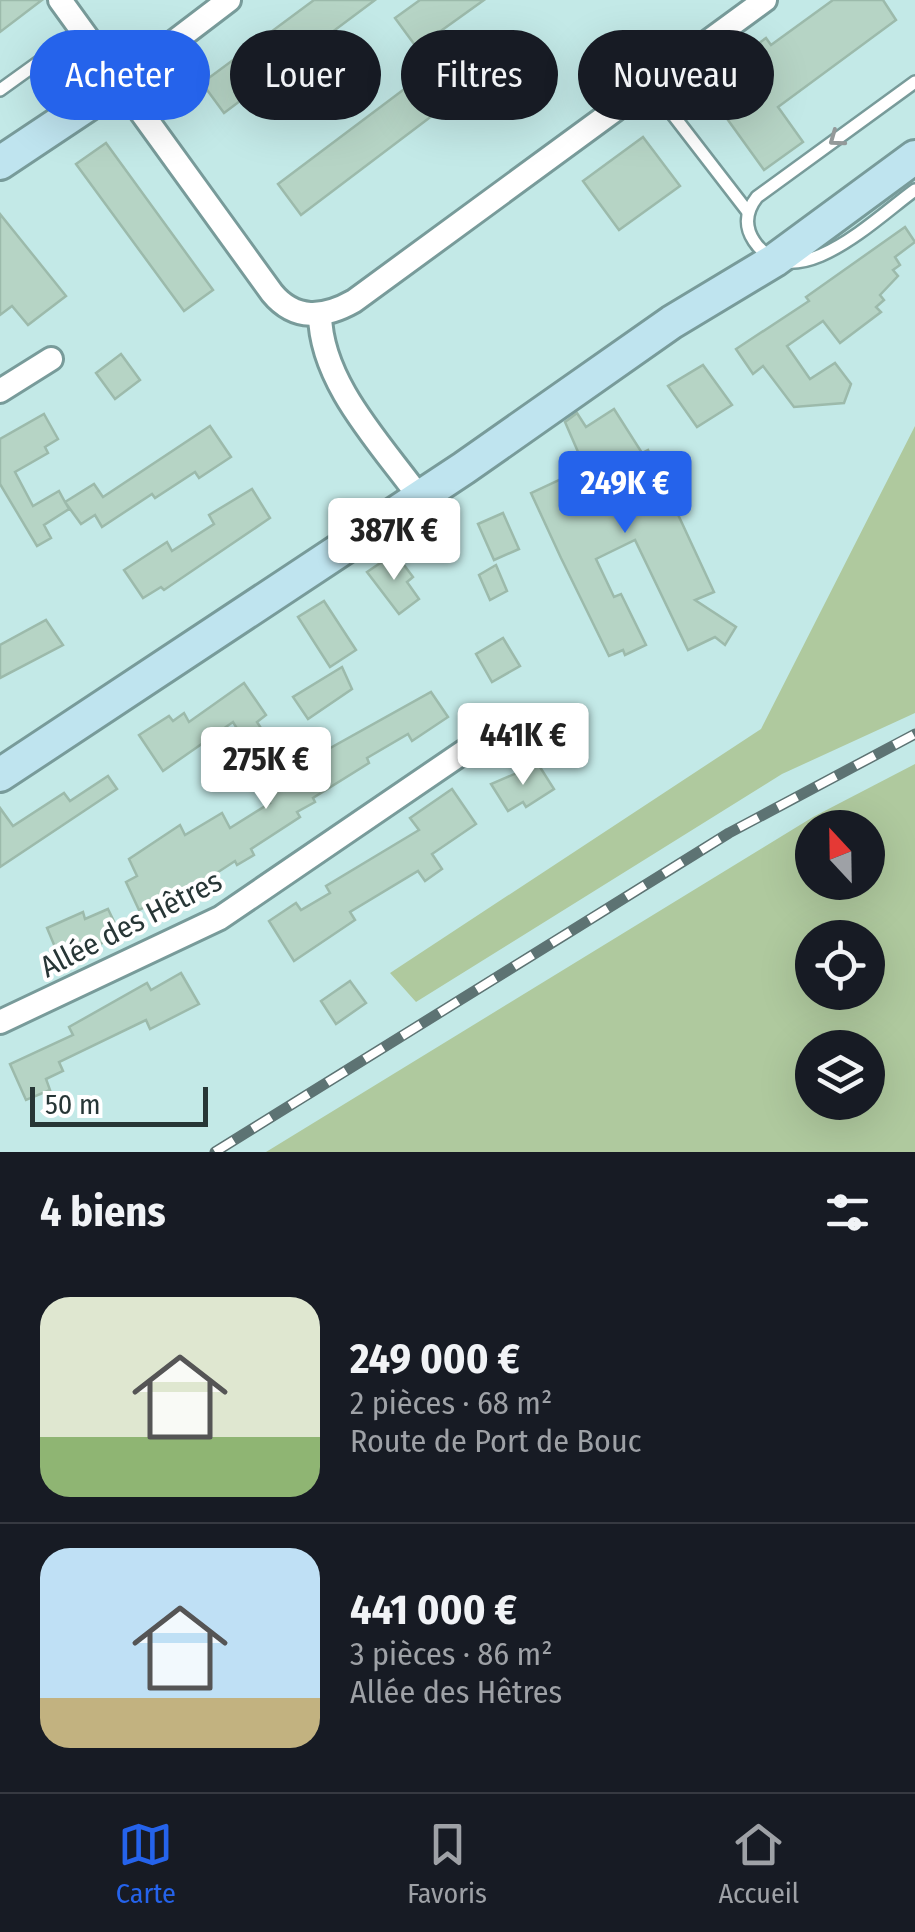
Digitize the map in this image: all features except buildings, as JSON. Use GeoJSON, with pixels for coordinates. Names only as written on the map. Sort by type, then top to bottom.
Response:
{"type":"FeatureCollection","features":[{"type":"Feature","properties":{"kind":"main road"},"geometry":{"type":"LineString","coordinates":[[0,164],[65,120]]}},
{"type":"Feature","properties":{"kind":"main road"},"geometry":{"type":"LineString","coordinates":[[0,775],[420,498],[672,322],[766,253],[915,132]]}},
{"type":"Feature","properties":{"kind":"main road"},"geometry":{"type":"LineString","coordinates":[[766,253],[915,157]]}},
{"type":"Feature","properties":{"kind":"street"},"geometry":{"type":"LineString","coordinates":[[60,0],[82,30]]}},
{"type":"Feature","properties":{"kind":"street"},"geometry":{"type":"LineString","coordinates":[[190,30],[229,0]]}},
{"type":"Feature","properties":{"kind":"street"},"geometry":{"type":"LineString","coordinates":[[724,30],[765,0]]}},
{"type":"Feature","properties":{"kind":"street"},"geometry":{"type":"LineString","coordinates":[[147,120],[278,300],[295,312],[320,315],[354,301],[602,120]]}},
{"type":"Feature","properties":{"kind":"street"},"geometry":{"type":"LineString","coordinates":[[320,315],[323,351],[334,376],[420,498]]}},
{"type":"Feature","properties":{"kind":"street"},"geometry":{"type":"LineString","coordinates":[[0,391],[51,359]]}},
{"type":"Feature","properties":{"kind":"street","name":"Allée des Hêtres"},"geometry":{"type":"LineString","coordinates":[[0,1022],[220,918],[484,738]]}},
{"type":"Feature","properties":{"kind":"lane"},"geometry":{"type":"LineString","coordinates":[[0,90],[30,68]]}},
{"type":"Feature","properties":{"kind":"lane"},"geometry":{"type":"LineString","coordinates":[[748,212],[765,191],[915,82]]}},
{"type":"Feature","properties":{"kind":"lane"},"geometry":{"type":"LineString","coordinates":[[677,120],[748,212],[749,231],[766,253],[802,264],[814,260],[915,190]]}},
{"type":"Feature","properties":{"kind":"green space"},"geometry":{"type":"Polygon","coordinates":[[[915,426],[915,713],[782,774],[416,1002],[390,973],[761,729],[915,426]]]}},
{"type":"Feature","properties":{"kind":"green space"},"geometry":{"type":"Polygon","coordinates":[[[915,764],[915,1152],[266,1152],[795,828],[795,900],[885,900],[885,810],[826,810],[915,764]]]}},
{"type":"Feature","properties":{"kind":"railway"},"geometry":{"type":"LineString","coordinates":[[215,1152],[729,833],[915,734]]}}]}
